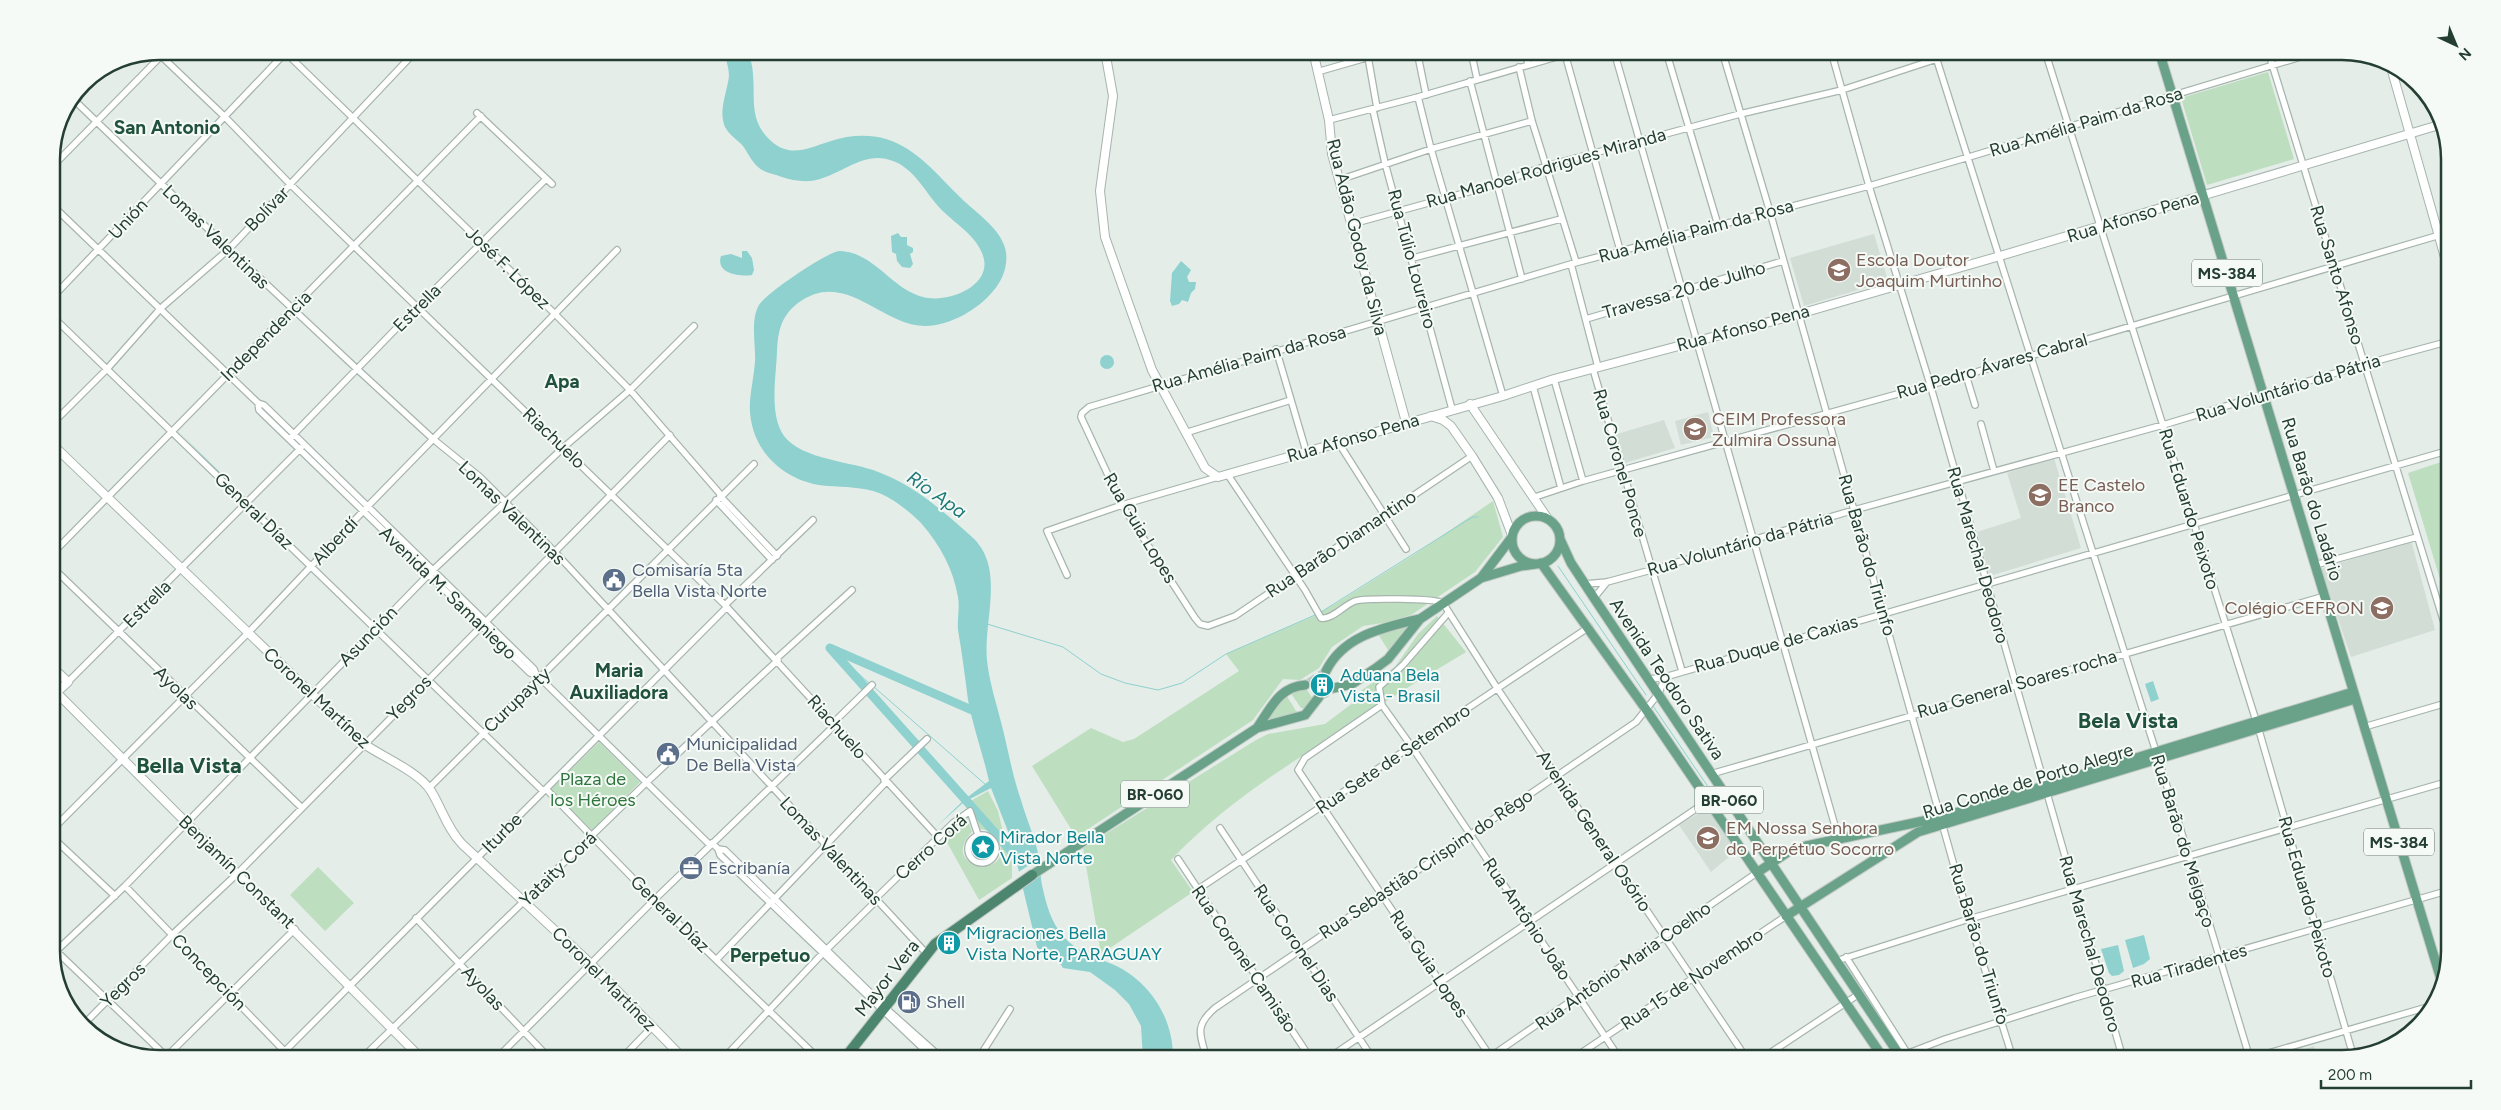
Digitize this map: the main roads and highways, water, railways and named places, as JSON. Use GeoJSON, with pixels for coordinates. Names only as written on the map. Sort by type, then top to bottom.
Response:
{"type":"FeatureCollection","features":[{"type":"Feature","properties":{"kind":"highway","name":"Mayor Vera"},"geometry":{"type":"LineString","coordinates":[[851,1050],[926,953],[952,931],[1032,875]]}},
{"type":"Feature","properties":{"kind":"main road","name":"Rua Barão do Ladário"},"geometry":{"type":"LineString","coordinates":[[2162,60],[2439,972]]}},
{"type":"Feature","properties":{"kind":"main road","name":"BR-060"},"geometry":{"type":"LineString","coordinates":[[1538,564],[1523,560],[1514,550],[1512,536],[1518,524],[1529,517],[1536,516],[1548,519],[1556,527],[1560,539]]}},
{"type":"Feature","properties":{"kind":"main road"},"geometry":{"type":"LineString","coordinates":[[1481,578],[1512,536]]}},
{"type":"Feature","properties":{"kind":"main road"},"geometry":{"type":"LineString","coordinates":[[1420,619],[1370,632],[1336,654],[1325,672],[1335,687],[1358,682],[1388,659],[1420,619],[1481,578],[1521,566],[1538,564],[1553,557],[1560,539]]}},
{"type":"Feature","properties":{"kind":"main road","name":"Avenida Teodoro Sativa"},"geometry":{"type":"LineString","coordinates":[[1560,539],[1585,584],[1650,679],[1710,774],[1772,862],[1836,961],[1900,1050]]}},
{"type":"Feature","properties":{"kind":"main road","name":"Avenida Teodoro Sativa"},"geometry":{"type":"LineString","coordinates":[[1538,564],[1588,627],[1645,708],[1878,1050]]}},
{"type":"Feature","properties":{"kind":"main road","name":"BR-060"},"geometry":{"type":"LineString","coordinates":[[1032,875],[1257,728],[1305,715],[1317,699],[1307,684],[1294,686],[1282,693],[1257,728]]}},
{"type":"Feature","properties":{"kind":"main road","name":"Rua Conde de Porto Alegre"},"geometry":{"type":"LineString","coordinates":[[1758,872],[1772,862],[1797,849],[1943,820],[2354,696]]}},
{"type":"Feature","properties":{"kind":"main road","name":"Rua Conde de Porto Alegre"},"geometry":{"type":"LineString","coordinates":[[1786,916],[1910,836],[1943,820]]}},
{"type":"Feature","properties":{"kind":"water"},"geometry":{"type":"Polygon","coordinates":[[[726,60],[751,60],[755,114],[761,129],[774,143],[782,148],[797,150],[845,137],[866,136],[886,139],[918,156],[991,225],[1001,238],[1006,251],[1006,263],[1001,280],[980,304],[954,320],[925,326],[909,323],[847,295],[831,292],[815,294],[798,303],[784,319],[777,344],[776,413],[781,431],[797,447],[822,457],[873,470],[914,490],[972,537],[982,550],[988,564],[991,579],[987,645],[989,676],[1015,781],[1040,861],[1045,899],[1055,925],[1068,941],[1086,953],[1125,971],[1148,990],[1164,1015],[1169,1029],[1172,1050],[1142,1050],[1141,1026],[1129,1004],[1115,990],[1090,972],[1063,968],[1054,954],[1042,953],[1037,947],[1011,839],[991,788],[964,802],[936,827],[965,799],[989,781],[968,700],[958,630],[959,601],[956,586],[945,557],[934,540],[921,523],[896,502],[885,496],[860,488],[811,483],[796,478],[782,470],[761,447],[754,433],[750,401],[755,362],[754,325],[756,311],[764,299],[784,283],[832,253],[842,251],[871,262],[895,282],[913,293],[923,297],[945,298],[967,290],[976,283],[982,274],[985,264],[982,253],[974,239],[938,206],[913,174],[893,161],[883,158],[864,160],[829,176],[810,181],[791,180],[760,169],[743,146],[725,127],[723,121],[722,115],[729,76],[726,60]]]}},
{"type":"Feature","properties":{"kind":"water"},"geometry":{"type":"Polygon","coordinates":[[[898,233],[901,237],[907,237],[907,245],[913,248],[913,252],[910,254],[913,264],[910,268],[902,267],[897,261],[896,254],[892,252],[891,236],[898,233]]]}},
{"type":"Feature","properties":{"kind":"water"},"geometry":{"type":"Polygon","coordinates":[[[742,251],[747,251],[752,258],[754,270],[752,275],[736,275],[722,267],[720,262],[721,256],[731,254],[742,258],[742,251]]]}},
{"type":"Feature","properties":{"kind":"water"},"geometry":{"type":"Polygon","coordinates":[[[1181,261],[1191,270],[1187,277],[1189,282],[1196,282],[1195,289],[1191,293],[1188,302],[1182,300],[1179,304],[1172,306],[1170,301],[1172,273],[1181,261]]]}},
{"type":"Feature","properties":{"kind":"water"},"geometry":{"type":"Polygon","coordinates":[[[1107,355],[1112,357],[1114,362],[1112,367],[1107,369],[1102,367],[1100,362],[1102,357],[1107,355]]]}},
{"type":"Feature","properties":{"kind":"water"},"geometry":{"type":"Polygon","coordinates":[[[177,430],[244,496],[243,497],[177,430]]]}},
{"type":"Feature","properties":{"kind":"water"},"geometry":{"type":"Polygon","coordinates":[[[2153,681],[2159,699],[2151,702],[2145,684],[2153,681]]]}},
{"type":"Feature","properties":{"kind":"water"},"geometry":{"type":"Polygon","coordinates":[[[2144,935],[2150,959],[2144,964],[2133,968],[2125,940],[2144,935]]]}},
{"type":"Feature","properties":{"kind":"water"},"geometry":{"type":"Polygon","coordinates":[[[2118,945],[2124,971],[2119,975],[2112,976],[2109,973],[2101,949],[2118,945]]]}},
{"type":"Feature","properties":{"kind":"waterway"},"geometry":{"type":"LineString","coordinates":[[1321,612],[1466,521],[1473,517],[1478,517]]}},
{"type":"Feature","properties":{"kind":"waterway"},"geometry":{"type":"LineString","coordinates":[[1558,566],[1646,695]]}},
{"type":"Feature","properties":{"kind":"waterway"},"geometry":{"type":"LineString","coordinates":[[987,624],[1063,647],[1101,674],[1125,683],[1158,690],[1182,683],[1226,654],[1315,615]]}},
{"type":"Feature","properties":{"kind":"waterway","name":"Río Apa"},"geometry":{"type":"LineString","coordinates":[[830,648],[869,683]]}},
{"type":"Feature","properties":{"kind":"waterway","name":"Río Apa"},"geometry":{"type":"LineString","coordinates":[[981,714],[830,648],[1021,862]]}},
{"type":"Feature","properties":{"kind":"waterway"},"geometry":{"type":"LineString","coordinates":[[874,687],[986,785]]}},
{"type":"Feature","properties":{"kind":"waterway"},"geometry":{"type":"LineString","coordinates":[[1653,706],[1717,800]]}},
{"type":"Feature","properties":{"kind":"tunnel"},"geometry":{"type":"LineString","coordinates":[[1309,683],[1324,673]]}},
{"type":"Feature","properties":{"kind":"tunnel"},"geometry":{"type":"LineString","coordinates":[[1319,697],[1334,688]]}},
{"type":"Feature","properties":{"kind":"place","name":"Escola Doutor Joaquim Murtinho"},"geometry":{"type":"Point","coordinates":[1839,270]}},
{"type":"Feature","properties":{"kind":"place","name":"CEIM Professora Zulmira Ossuna"},"geometry":{"type":"Point","coordinates":[1695,429]}},
{"type":"Feature","properties":{"kind":"place","name":"EE Castelo Branco"},"geometry":{"type":"Point","coordinates":[2040,495]}},
{"type":"Feature","properties":{"kind":"place","name":"Comisaría 5ta Bella Vista Norte"},"geometry":{"type":"Point","coordinates":[614,580]}},
{"type":"Feature","properties":{"kind":"place","name":"Colégio CEFRON"},"geometry":{"type":"Point","coordinates":[2382,608]}},
{"type":"Feature","properties":{"kind":"place","name":"Aduana Bela Vista - Brasil"},"geometry":{"type":"Point","coordinates":[1322,685]}},
{"type":"Feature","properties":{"kind":"place","name":"Municipalidad De Bella Vista"},"geometry":{"type":"Point","coordinates":[668,754]}},
{"type":"Feature","properties":{"kind":"place","name":"EM Nossa Senhora do Perpétuo Socorro"},"geometry":{"type":"Point","coordinates":[1708,838]}},
{"type":"Feature","properties":{"kind":"place","name":"Mirador Bella Vista Norte"},"geometry":{"type":"Point","coordinates":[983,847]}},
{"type":"Feature","properties":{"kind":"place","name":"Escribanía"},"geometry":{"type":"Point","coordinates":[691,868]}},
{"type":"Feature","properties":{"kind":"place","name":"Migraciones Bella Vista Norte, PARAGUAY"},"geometry":{"type":"Point","coordinates":[949,943]}},
{"type":"Feature","properties":{"kind":"place","name":"Shell"},"geometry":{"type":"Point","coordinates":[909,1002]}},
{"type":"Feature","properties":{"kind":"district","name":"San Antonio"},"geometry":{"type":"Point","coordinates":[167,127]}},
{"type":"Feature","properties":{"kind":"district","name":"Apa"},"geometry":{"type":"Point","coordinates":[562,381]}},
{"type":"Feature","properties":{"kind":"district","name":"Maria Auxiliadora"},"geometry":{"type":"Point","coordinates":[619,681]}},
{"type":"Feature","properties":{"kind":"district","name":"Bela Vista"},"geometry":{"type":"Point","coordinates":[2128,720]}},
{"type":"Feature","properties":{"kind":"district","name":"Bella Vista"},"geometry":{"type":"Point","coordinates":[189,765]}},
{"type":"Feature","properties":{"kind":"district","name":"Perpetuo"},"geometry":{"type":"Point","coordinates":[770,955]}},
{"type":"Feature","properties":{"kind":"park label","name":"Plaza de los Héroes"},"geometry":{"type":"Point","coordinates":[593,790]}}]}
